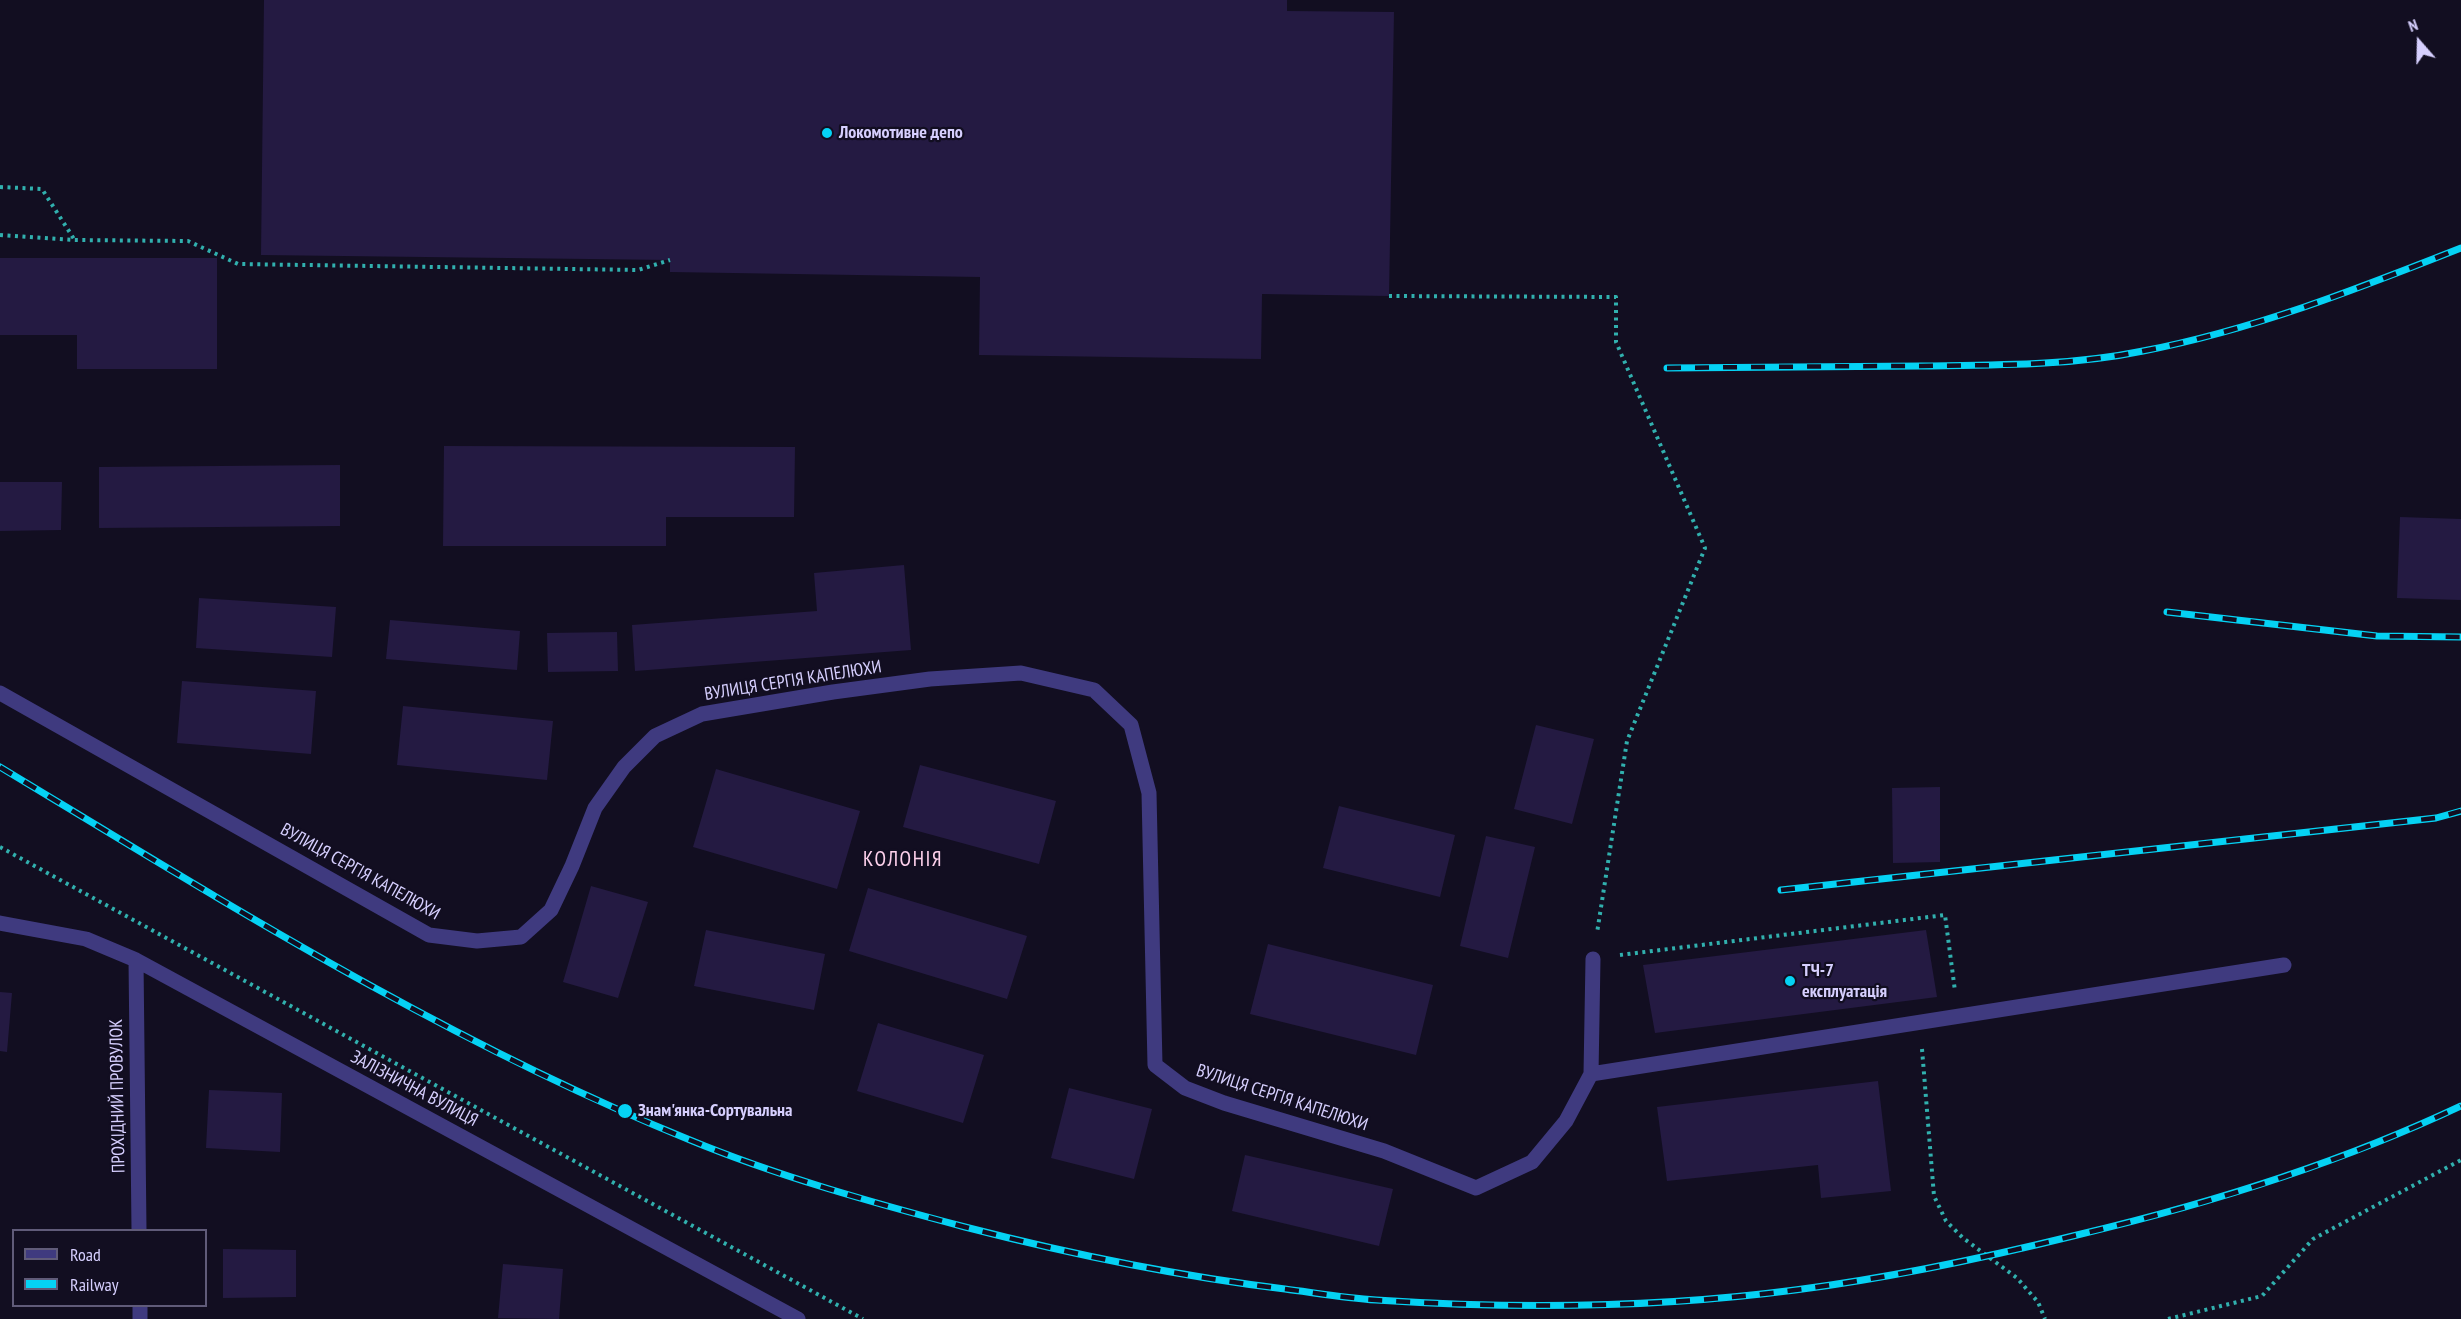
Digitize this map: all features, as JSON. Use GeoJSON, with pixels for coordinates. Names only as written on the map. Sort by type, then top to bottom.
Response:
{"type":"FeatureCollection","features":[{"type":"Feature","properties":{"kind":"street","name":"ВУЛИЦЯ СЕРГІЯ КАПЕЛЮХИ"},"geometry":{"type":"LineString","coordinates":[[0,693],[429,935],[477,941],[521,937],[551,910],[572,866],[595,808],[624,767],[655,736],[702,714],[833,692],[930,680],[1020,673],[1094,690],[1131,725],[1149,793],[1155,1065],[1185,1088],[1224,1103],[1384,1151],[1476,1188],[1532,1162],[1566,1121],[1591,1074]]}},
{"type":"Feature","properties":{"kind":"street","name":"ЗАЛІЗНИЧНА ВУЛИЦЯ"},"geometry":{"type":"LineString","coordinates":[[0,922],[86,939],[136,960],[798,1319]]}},
{"type":"Feature","properties":{"kind":"street"},"geometry":{"type":"LineString","coordinates":[[1593,959],[1591,1074],[2284,965]]}},
{"type":"Feature","properties":{"kind":"street","name":"ПРОХІДНИЙ ПРОВУЛОК"},"geometry":{"type":"LineString","coordinates":[[136,960],[139,1229]]}},
{"type":"Feature","properties":{"kind":"path"},"geometry":{"type":"LineString","coordinates":[[0,187],[42,189],[74,240]]}},
{"type":"Feature","properties":{"kind":"path"},"geometry":{"type":"LineString","coordinates":[[0,235],[74,240],[188,241],[238,264],[638,270],[670,260]]}},
{"type":"Feature","properties":{"kind":"path"},"geometry":{"type":"LineString","coordinates":[[1389,296],[1616,297],[1616,342],[1705,548],[1627,741],[1593,959]]}},
{"type":"Feature","properties":{"kind":"path"},"geometry":{"type":"LineString","coordinates":[[0,847],[863,1319]]}},
{"type":"Feature","properties":{"kind":"path"},"geometry":{"type":"LineString","coordinates":[[2168,1319],[2262,1296],[2317,1236],[2461,1160]]}},
{"type":"Feature","properties":{"kind":"building","name":"Локомотивне депо"},"geometry":{"type":"Polygon","coordinates":[[[264,0],[1287,0],[1287,11],[1394,12],[1389,296],[1262,294],[1261,359],[979,355],[980,277],[670,272],[670,260],[261,255],[264,0]]]}},
{"type":"Feature","properties":{"kind":"building"},"geometry":{"type":"Polygon","coordinates":[[[0,258],[217,258],[217,369],[77,369],[77,335],[0,335],[0,258]]]}},
{"type":"Feature","properties":{"kind":"building"},"geometry":{"type":"Polygon","coordinates":[[[444,446],[795,447],[794,517],[666,517],[666,546],[443,546],[444,446]]]}},
{"type":"Feature","properties":{"kind":"building"},"geometry":{"type":"Polygon","coordinates":[[[340,465],[340,526],[99,528],[99,467],[340,465]]]}},
{"type":"Feature","properties":{"kind":"building"},"geometry":{"type":"Polygon","coordinates":[[[0,482],[62,482],[61,530],[0,531],[0,482]]]}},
{"type":"Feature","properties":{"kind":"building"},"geometry":{"type":"Polygon","coordinates":[[[2400,517],[2461,519],[2461,600],[2397,598],[2400,517]]]}},
{"type":"Feature","properties":{"kind":"building"},"geometry":{"type":"Polygon","coordinates":[[[904,565],[911,650],[635,671],[632,625],[817,611],[814,573],[904,565]]]}},
{"type":"Feature","properties":{"kind":"building"},"geometry":{"type":"Polygon","coordinates":[[[199,598],[336,607],[332,657],[196,648],[199,598]]]}},
{"type":"Feature","properties":{"kind":"building"},"geometry":{"type":"Polygon","coordinates":[[[390,620],[520,631],[517,670],[386,659],[390,620]]]}},
{"type":"Feature","properties":{"kind":"building"},"geometry":{"type":"Polygon","coordinates":[[[617,632],[618,671],[548,672],[547,633],[617,632]]]}},
{"type":"Feature","properties":{"kind":"building"},"geometry":{"type":"Polygon","coordinates":[[[182,681],[316,691],[311,754],[177,743],[182,681]]]}},
{"type":"Feature","properties":{"kind":"building"},"geometry":{"type":"Polygon","coordinates":[[[403,706],[553,721],[547,780],[397,765],[403,706]]]}},
{"type":"Feature","properties":{"kind":"building"},"geometry":{"type":"Polygon","coordinates":[[[1536,725],[1594,739],[1572,824],[1514,809],[1536,725]]]}},
{"type":"Feature","properties":{"kind":"building"},"geometry":{"type":"Polygon","coordinates":[[[920,765],[1056,801],[1039,864],[903,827],[920,765]]]}},
{"type":"Feature","properties":{"kind":"building"},"geometry":{"type":"Polygon","coordinates":[[[716,769],[860,811],[837,889],[693,847],[716,769]]]}},
{"type":"Feature","properties":{"kind":"building"},"geometry":{"type":"Polygon","coordinates":[[[1940,787],[1940,862],[1893,863],[1892,788],[1940,787]]]}},
{"type":"Feature","properties":{"kind":"building"},"geometry":{"type":"Polygon","coordinates":[[[1339,806],[1455,835],[1440,897],[1323,868],[1339,806]]]}},
{"type":"Feature","properties":{"kind":"building"},"geometry":{"type":"Polygon","coordinates":[[[1486,836],[1535,847],[1508,958],[1460,946],[1486,836]]]}},
{"type":"Feature","properties":{"kind":"building"},"geometry":{"type":"Polygon","coordinates":[[[591,886],[648,902],[618,998],[563,982],[591,886]]]}},
{"type":"Feature","properties":{"kind":"building"},"geometry":{"type":"Polygon","coordinates":[[[868,888],[1027,936],[1007,999],[849,951],[868,888]]]}},
{"type":"Feature","properties":{"kind":"building"},"geometry":{"type":"Polygon","coordinates":[[[706,930],[825,954],[814,1010],[694,986],[706,930]]]}},
{"type":"Feature","properties":{"kind":"building","name":"ТЧ-7 експлуатація"},"geometry":{"type":"Polygon","coordinates":[[[1926,930],[1937,997],[1655,1033],[1643,965],[1926,930]]]}},
{"type":"Feature","properties":{"kind":"building"},"geometry":{"type":"Polygon","coordinates":[[[1268,944],[1433,985],[1416,1055],[1250,1014],[1268,944]]]}},
{"type":"Feature","properties":{"kind":"building"},"geometry":{"type":"Polygon","coordinates":[[[0,992],[12,993],[7,1052],[0,1051],[0,992]]]}},
{"type":"Feature","properties":{"kind":"building"},"geometry":{"type":"Polygon","coordinates":[[[878,1023],[984,1055],[963,1123],[857,1091],[878,1023]]]}},
{"type":"Feature","properties":{"kind":"building"},"geometry":{"type":"Polygon","coordinates":[[[1878,1081],[1891,1191],[1821,1198],[1818,1165],[1667,1181],[1657,1107],[1878,1081]]]}},
{"type":"Feature","properties":{"kind":"building"},"geometry":{"type":"Polygon","coordinates":[[[1069,1088],[1152,1109],[1134,1179],[1051,1158],[1069,1088]]]}},
{"type":"Feature","properties":{"kind":"building"},"geometry":{"type":"Polygon","coordinates":[[[209,1090],[282,1093],[280,1152],[206,1148],[209,1090]]]}},
{"type":"Feature","properties":{"kind":"building"},"geometry":{"type":"Polygon","coordinates":[[[1245,1155],[1393,1189],[1379,1246],[1232,1211],[1245,1155]]]}},
{"type":"Feature","properties":{"kind":"building"},"geometry":{"type":"Polygon","coordinates":[[[223,1249],[296,1250],[296,1297],[223,1298],[223,1249]]]}},
{"type":"Feature","properties":{"kind":"building"},"geometry":{"type":"Polygon","coordinates":[[[503,1264],[563,1269],[559,1319],[498,1318],[503,1264]]]}},
{"type":"Feature","properties":{"kind":"railway"},"geometry":{"type":"LineString","coordinates":[[1667,368],[2005,365],[2116,356],[2184,342],[2265,320],[2344,293],[2461,248]]}},
{"type":"Feature","properties":{"kind":"railway"},"geometry":{"type":"LineString","coordinates":[[2167,612],[2377,636],[2461,637]]}},
{"type":"Feature","properties":{"kind":"railway"},"geometry":{"type":"LineString","coordinates":[[0,767],[253,919],[424,1015],[600,1101],[690,1140],[791,1177],[965,1227],[1124,1263],[1245,1284],[1376,1300],[1533,1306],[1691,1300],[1831,1285],[1972,1259],[2175,1210],[2320,1164],[2415,1127],[2461,1106]]}},
{"type":"Feature","properties":{"kind":"railway"},"geometry":{"type":"LineString","coordinates":[[1781,890],[2436,818],[2461,811]]}},
{"type":"Feature","properties":{"kind":"place","name":"Локомотивне депо"},"geometry":{"type":"Point","coordinates":[827,133]}},
{"type":"Feature","properties":{"kind":"place","name":"ТЧ-7 експлуатація"},"geometry":{"type":"Point","coordinates":[1790,981]}},
{"type":"Feature","properties":{"kind":"place","name":"Знам'янка-Сортувальна"},"geometry":{"type":"Point","coordinates":[625,1111]}},
{"type":"Feature","properties":{"kind":"district","name":"КОЛОНІЯ"},"geometry":{"type":"Point","coordinates":[903,860]}}]}
